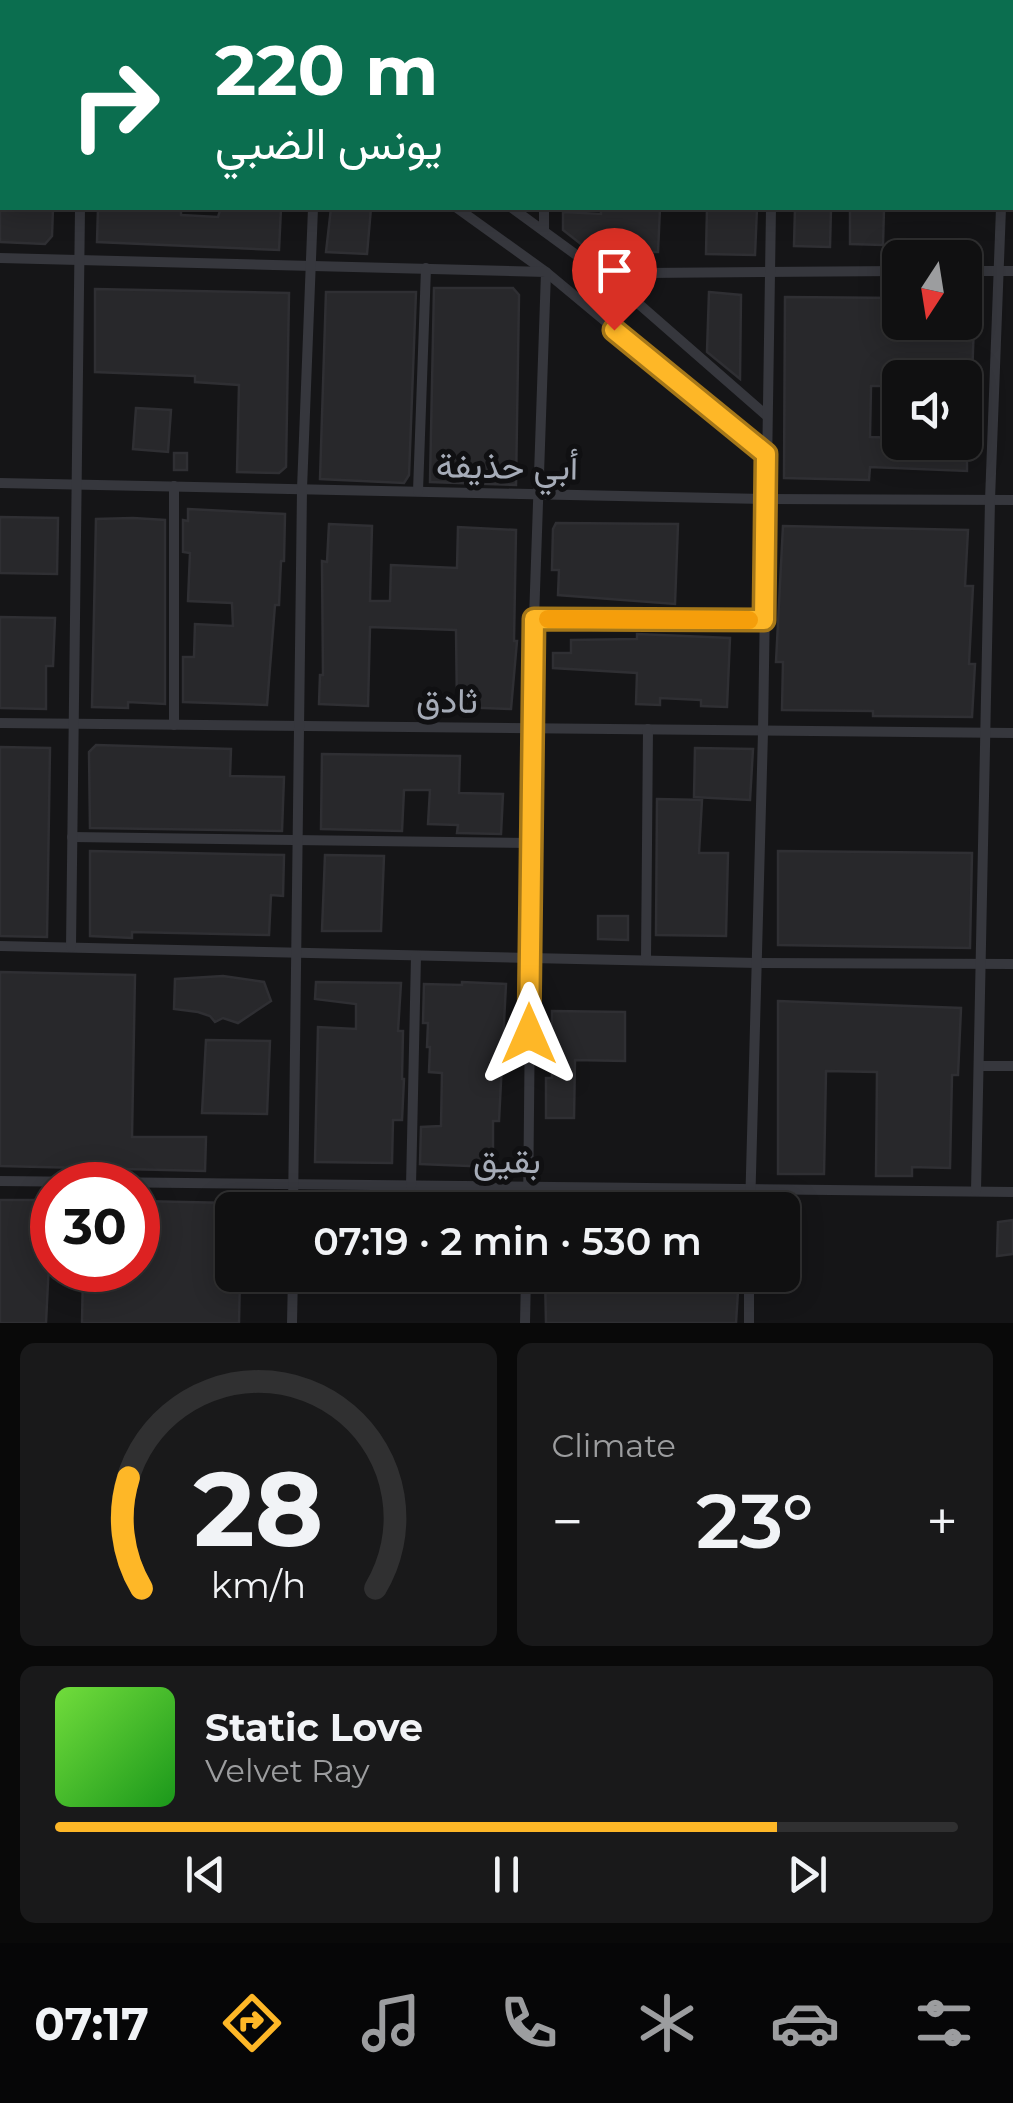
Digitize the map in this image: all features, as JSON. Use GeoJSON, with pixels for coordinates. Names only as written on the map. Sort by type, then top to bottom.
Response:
{"type":"FeatureCollection","features":[{"type":"Feature","properties":{"kind":"street"},"geometry":{"type":"LineString","coordinates":[[71,947],[80,210]]}},
{"type":"Feature","properties":{"kind":"street"},"geometry":{"type":"LineString","coordinates":[[293,1192],[302,488],[312,210]]}},
{"type":"Feature","properties":{"kind":"street"},"geometry":{"type":"LineString","coordinates":[[460,210],[546,272],[766,454]]}},
{"type":"Feature","properties":{"kind":"street"},"geometry":{"type":"LineString","coordinates":[[515,210],[616,284],[767,416]]}},
{"type":"Feature","properties":{"kind":"street"},"geometry":{"type":"LineString","coordinates":[[544,210],[544,231]]}},
{"type":"Feature","properties":{"kind":"street"},"geometry":{"type":"LineString","coordinates":[[750,1189],[763,732],[771,210]]}},
{"type":"Feature","properties":{"kind":"street"},"geometry":{"type":"LineString","coordinates":[[976,1191],[1000,210]]}},
{"type":"Feature","properties":{"kind":"street"},"geometry":{"type":"LineString","coordinates":[[0,258],[546,272]]}},
{"type":"Feature","properties":{"kind":"street"},"geometry":{"type":"LineString","coordinates":[[418,491],[426,268]]}},
{"type":"Feature","properties":{"kind":"street"},"geometry":{"type":"LineString","coordinates":[[982,270],[1013,270]]}},
{"type":"Feature","properties":{"kind":"street"},"geometry":{"type":"LineString","coordinates":[[616,284],[645,273],[882,271]]}},
{"type":"Feature","properties":{"kind":"street"},"geometry":{"type":"LineString","coordinates":[[528,1192],[534,619],[546,272]]}},
{"type":"Feature","properties":{"kind":"street","name":"أبي حذيفة"},"geometry":{"type":"LineString","coordinates":[[0,483],[765,499],[1013,500]]}},
{"type":"Feature","properties":{"kind":"street"},"geometry":{"type":"LineString","coordinates":[[174,486],[174,724]]}},
{"type":"Feature","properties":{"kind":"street"},"geometry":{"type":"LineString","coordinates":[[534,619],[764,620]]}},
{"type":"Feature","properties":{"kind":"street","name":"ثادق"},"geometry":{"type":"LineString","coordinates":[[0,723],[1013,733]]}},
{"type":"Feature","properties":{"kind":"street"},"geometry":{"type":"LineString","coordinates":[[646,960],[648,729]]}},
{"type":"Feature","properties":{"kind":"street"},"geometry":{"type":"LineString","coordinates":[[72,837],[531,842]]}},
{"type":"Feature","properties":{"kind":"street"},"geometry":{"type":"LineString","coordinates":[[0,946],[1013,964]]}},
{"type":"Feature","properties":{"kind":"street"},"geometry":{"type":"LineString","coordinates":[[411,1186],[416,956]]}},
{"type":"Feature","properties":{"kind":"street"},"geometry":{"type":"LineString","coordinates":[[979,1066],[1013,1066]]}},
{"type":"Feature","properties":{"kind":"street","name":"بقيق"},"geometry":{"type":"LineString","coordinates":[[0,1181],[1013,1192]]}},
{"type":"Feature","properties":{"kind":"street"},"geometry":{"type":"LineString","coordinates":[[292,1292],[292,1323]]}},
{"type":"Feature","properties":{"kind":"street"},"geometry":{"type":"LineString","coordinates":[[525,1323],[526,1292]]}},
{"type":"Feature","properties":{"kind":"street"},"geometry":{"type":"LineString","coordinates":[[749,1292],[749,1323]]}},
{"type":"Feature","properties":{"kind":"building"},"geometry":{"type":"Polygon","coordinates":[[[0,210],[53,210],[52,236],[45,244],[0,242],[0,210]]]}},
{"type":"Feature","properties":{"kind":"building"},"geometry":{"type":"Polygon","coordinates":[[[98,210],[181,210],[181,215],[218,217],[220,210],[281,210],[279,250],[97,242],[98,210]]]}},
{"type":"Feature","properties":{"kind":"building"},"geometry":{"type":"Polygon","coordinates":[[[331,210],[371,210],[367,254],[326,252],[331,210]]]}},
{"type":"Feature","properties":{"kind":"building"},"geometry":{"type":"Polygon","coordinates":[[[601,210],[660,210],[658,252],[591,252],[563,230],[563,212],[601,214],[601,210]]]}},
{"type":"Feature","properties":{"kind":"building"},"geometry":{"type":"Polygon","coordinates":[[[707,210],[757,210],[755,255],[706,254],[707,210]]]}},
{"type":"Feature","properties":{"kind":"building"},"geometry":{"type":"Polygon","coordinates":[[[795,210],[831,210],[830,247],[794,246],[795,210]]]}},
{"type":"Feature","properties":{"kind":"building"},"geometry":{"type":"Polygon","coordinates":[[[850,210],[884,210],[882,245],[850,244],[850,210]]]}},
{"type":"Feature","properties":{"kind":"building"},"geometry":{"type":"Polygon","coordinates":[[[434,288],[513,288],[519,295],[516,485],[430,482],[434,288]]]}},
{"type":"Feature","properties":{"kind":"building"},"geometry":{"type":"Polygon","coordinates":[[[95,289],[289,293],[286,467],[279,473],[237,472],[239,385],[195,382],[195,376],[95,372],[95,289]]]}},
{"type":"Feature","properties":{"kind":"building"},"geometry":{"type":"Polygon","coordinates":[[[326,292],[416,292],[409,475],[404,483],[320,479],[326,292]]]}},
{"type":"Feature","properties":{"kind":"building"},"geometry":{"type":"Polygon","coordinates":[[[709,292],[741,295],[740,379],[707,352],[709,292]]]}},
{"type":"Feature","properties":{"kind":"building"},"geometry":{"type":"Polygon","coordinates":[[[785,297],[882,298],[882,340],[973,340],[973,360],[882,360],[882,386],[871,386],[870,437],[882,437],[882,460],[967,460],[967,471],[870,467],[869,480],[784,478],[785,297]]]}},
{"type":"Feature","properties":{"kind":"building"},"geometry":{"type":"Polygon","coordinates":[[[136,408],[171,410],[168,452],[133,449],[136,408]]]}},
{"type":"Feature","properties":{"kind":"building"},"geometry":{"type":"Polygon","coordinates":[[[174,453],[187,453],[187,470],[174,470],[174,453]]]}},
{"type":"Feature","properties":{"kind":"building"},"geometry":{"type":"Polygon","coordinates":[[[188,509],[285,514],[284,561],[279,605],[275,605],[267,705],[183,702],[183,657],[194,657],[195,624],[233,626],[232,603],[188,601],[190,553],[183,552],[183,520],[188,521],[188,509]]]}},
{"type":"Feature","properties":{"kind":"building"},"geometry":{"type":"Polygon","coordinates":[[[0,517],[58,518],[57,574],[0,573],[0,517]]]}},
{"type":"Feature","properties":{"kind":"building"},"geometry":{"type":"Polygon","coordinates":[[[96,519],[165,520],[165,704],[128,702],[128,708],[92,707],[96,519]]]}},
{"type":"Feature","properties":{"kind":"building"},"geometry":{"type":"Polygon","coordinates":[[[556,523],[678,524],[675,604],[558,595],[559,570],[552,570],[556,523]]]}},
{"type":"Feature","properties":{"kind":"building"},"geometry":{"type":"Polygon","coordinates":[[[329,524],[372,526],[370,601],[390,601],[391,565],[457,568],[458,527],[516,530],[517,641],[511,709],[457,707],[456,630],[370,627],[368,706],[319,704],[323,675],[322,561],[327,562],[329,524]]]}},
{"type":"Feature","properties":{"kind":"building"},"geometry":{"type":"Polygon","coordinates":[[[783,526],[968,530],[965,586],[973,586],[969,664],[975,664],[972,717],[782,710],[783,662],[776,662],[783,526]]]}},
{"type":"Feature","properties":{"kind":"building"},"geometry":{"type":"Polygon","coordinates":[[[0,617],[55,618],[53,666],[46,666],[46,709],[0,708],[0,617]]]}},
{"type":"Feature","properties":{"kind":"building"},"geometry":{"type":"Polygon","coordinates":[[[637,634],[730,638],[727,707],[701,706],[701,700],[660,698],[660,705],[636,704],[637,673],[553,668],[553,653],[571,653],[571,640],[637,639],[637,634]]]}},
{"type":"Feature","properties":{"kind":"building"},"geometry":{"type":"Polygon","coordinates":[[[96,745],[231,749],[230,776],[284,777],[282,831],[90,828],[89,752],[96,745]]]}},
{"type":"Feature","properties":{"kind":"building"},"geometry":{"type":"Polygon","coordinates":[[[0,747],[50,748],[47,937],[0,936],[0,747]]]}},
{"type":"Feature","properties":{"kind":"building"},"geometry":{"type":"Polygon","coordinates":[[[695,748],[753,749],[750,800],[694,797],[695,748]]]}},
{"type":"Feature","properties":{"kind":"building"},"geometry":{"type":"Polygon","coordinates":[[[322,754],[460,756],[459,793],[503,794],[501,834],[457,833],[458,825],[428,824],[430,790],[404,790],[402,831],[321,829],[322,754]]]}},
{"type":"Feature","properties":{"kind":"building"},"geometry":{"type":"Polygon","coordinates":[[[657,799],[702,800],[699,853],[728,853],[726,936],[656,935],[657,799]]]}},
{"type":"Feature","properties":{"kind":"building"},"geometry":{"type":"Polygon","coordinates":[[[90,851],[284,855],[283,896],[271,895],[269,935],[132,932],[132,938],[90,936],[90,851]]]}},
{"type":"Feature","properties":{"kind":"building"},"geometry":{"type":"Polygon","coordinates":[[[778,851],[972,853],[970,948],[778,945],[778,851]]]}},
{"type":"Feature","properties":{"kind":"building"},"geometry":{"type":"Polygon","coordinates":[[[325,855],[384,856],[381,931],[322,931],[325,855]]]}},
{"type":"Feature","properties":{"kind":"building"},"geometry":{"type":"Polygon","coordinates":[[[598,916],[628,916],[628,940],[598,939],[598,916]]]}},
{"type":"Feature","properties":{"kind":"building"},"geometry":{"type":"Polygon","coordinates":[[[0,972],[135,975],[132,1137],[206,1137],[205,1171],[160,1170],[160,1162],[30,1162],[30,1167],[0,1166],[0,972]]]}},
{"type":"Feature","properties":{"kind":"building"},"geometry":{"type":"Polygon","coordinates":[[[223,976],[264,982],[271,1001],[238,1023],[223,1018],[215,1022],[198,1012],[174,1009],[175,979],[223,976]]]}},
{"type":"Feature","properties":{"kind":"building"},"geometry":{"type":"Polygon","coordinates":[[[316,982],[401,983],[398,1031],[403,1031],[402,1120],[393,1120],[392,1163],[315,1162],[318,1027],[356,1029],[356,1004],[315,999],[316,982]]]}},
{"type":"Feature","properties":{"kind":"building"},"geometry":{"type":"Polygon","coordinates":[[[424,984],[506,984],[499,1121],[493,1121],[493,1167],[420,1164],[421,1127],[441,1126],[442,1073],[429,1072],[428,1023],[423,1023],[424,984]]]}},
{"type":"Feature","properties":{"kind":"building"},"geometry":{"type":"Polygon","coordinates":[[[778,1001],[961,1008],[958,1075],[952,1075],[950,1168],[912,1167],[912,1176],[876,1176],[877,1072],[826,1071],[824,1174],[778,1174],[778,1001]]]}},
{"type":"Feature","properties":{"kind":"building"},"geometry":{"type":"Polygon","coordinates":[[[552,1011],[625,1012],[625,1061],[575,1060],[574,1118],[546,1118],[546,1078],[552,1078],[552,1011]]]}},
{"type":"Feature","properties":{"kind":"building"},"geometry":{"type":"Polygon","coordinates":[[[206,1040],[270,1041],[267,1114],[202,1113],[206,1040]]]}},
{"type":"Feature","properties":{"kind":"building"},"geometry":{"type":"Polygon","coordinates":[[[0,1200],[30,1200],[30,1292],[48,1292],[46,1323],[0,1323],[0,1200]]]}},
{"type":"Feature","properties":{"kind":"building"},"geometry":{"type":"Polygon","coordinates":[[[160,1201],[215,1203],[215,1292],[240,1292],[239,1323],[82,1323],[83,1292],[160,1292],[160,1201]]]}},
{"type":"Feature","properties":{"kind":"building"},"geometry":{"type":"Polygon","coordinates":[[[1013,1220],[1013,1254],[997,1256],[998,1222],[1013,1220]]]}},
{"type":"Feature","properties":{"kind":"building"},"geometry":{"type":"Polygon","coordinates":[[[545,1292],[738,1292],[736,1323],[546,1323],[545,1292]]]}},
{"type":"Feature","properties":{"kind":"slow traffic"},"geometry":{"type":"LineString","coordinates":[[548,619],[749,620]]}},
{"type":"Feature","properties":{"kind":"route"},"geometry":{"type":"LineString","coordinates":[[529,1034],[534,619],[764,620],[766,454],[614,330]]}}]}
